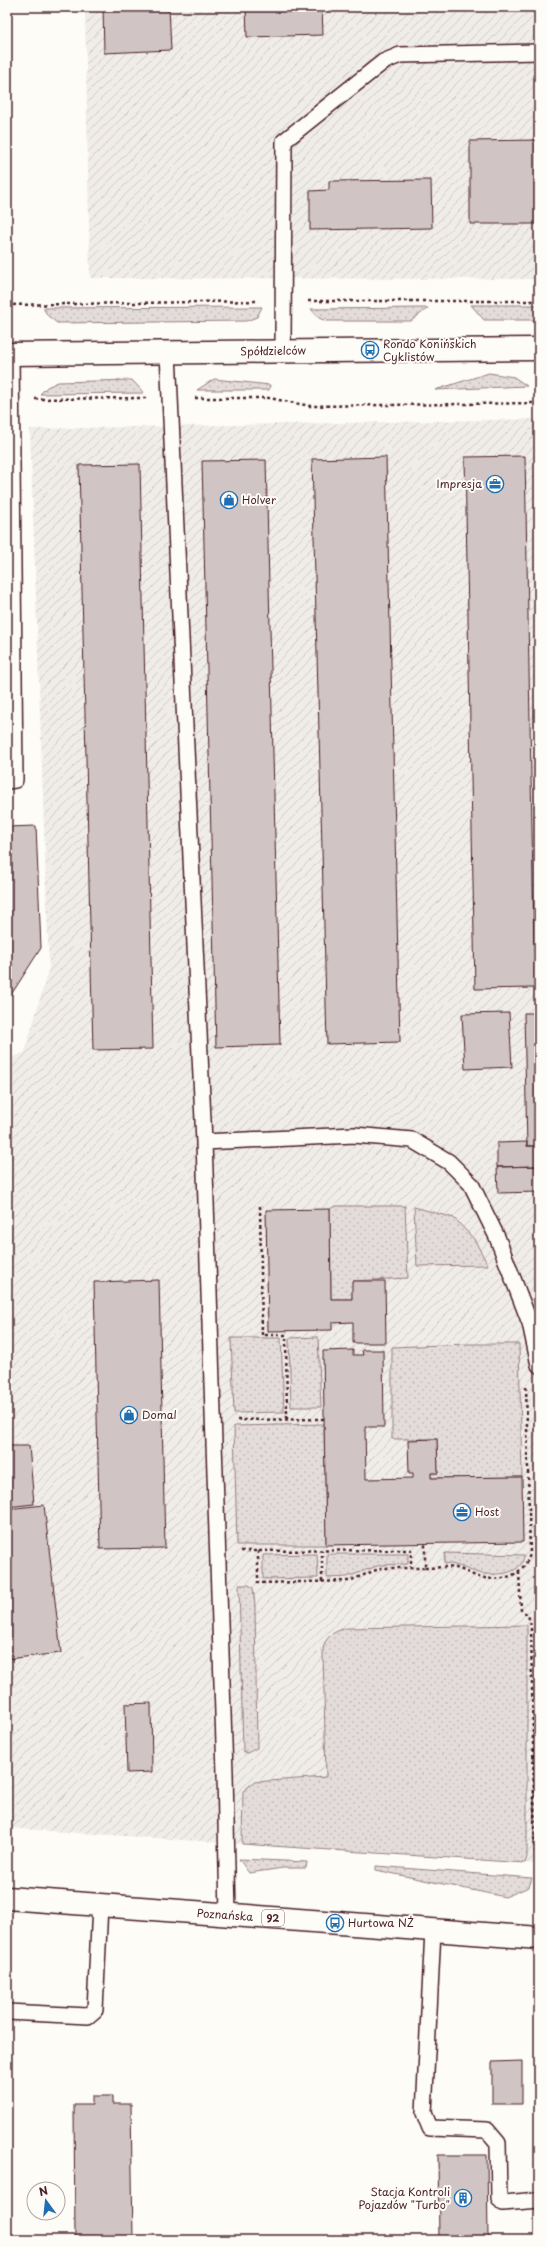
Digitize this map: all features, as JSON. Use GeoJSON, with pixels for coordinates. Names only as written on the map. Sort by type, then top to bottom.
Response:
{"type":"FeatureCollection","features":[{"type":"Feature","properties":{"kind":"main road","name":"Spółdzielców"},"geometry":{"type":"LineString","coordinates":[[9,354],[539,349]]}},
{"type":"Feature","properties":{"kind":"main road","name":"Poznańska"},"geometry":{"type":"LineString","coordinates":[[7,1898],[539,1938]]}},
{"type":"Feature","properties":{"kind":"lane"},"geometry":{"type":"LineString","coordinates":[[283,351],[284,141],[383,62],[400,55],[539,52]]}},
{"type":"Feature","properties":{"kind":"lane"},"geometry":{"type":"LineString","coordinates":[[168,353],[204,1142],[226,1774],[228,1915]]}},
{"type":"Feature","properties":{"kind":"lane"},"geometry":{"type":"LineString","coordinates":[[7,781],[15,780],[12,399],[9,354]]}},
{"type":"Feature","properties":{"kind":"lane"},"geometry":{"type":"LineString","coordinates":[[204,1142],[354,1135],[412,1140],[449,1162],[471,1184],[497,1237],[530,1323],[539,1365]]}},
{"type":"Feature","properties":{"kind":"lane"},"geometry":{"type":"LineString","coordinates":[[7,2012],[88,2016],[95,2010],[100,1905]]}},
{"type":"Feature","properties":{"kind":"lane"},"geometry":{"type":"LineString","coordinates":[[433,1930],[424,2113],[430,2128],[487,2130],[498,2143],[498,2198],[503,2203],[539,2200]]}},
{"type":"Feature","properties":{"kind":"path"},"geometry":{"type":"LineString","coordinates":[[12,399],[257,397],[310,406],[539,403]]}},
{"type":"Feature","properties":{"kind":"path"},"geometry":{"type":"LineString","coordinates":[[260,1206],[262,1335],[286,1335],[287,1419]]}},
{"type":"Feature","properties":{"kind":"path"},"geometry":{"type":"LineString","coordinates":[[258,1551],[258,1583],[349,1581],[381,1568],[456,1568],[480,1577],[506,1578],[519,1572],[528,1561],[530,1554],[526,1383]]}},
{"type":"Feature","properties":{"kind":"path"},"geometry":{"type":"LineString","coordinates":[[234,1420],[324,1419]]}},
{"type":"Feature","properties":{"kind":"path"},"geometry":{"type":"LineString","coordinates":[[425,1544],[425,1568]]}},
{"type":"Feature","properties":{"kind":"path"},"geometry":{"type":"LineString","coordinates":[[322,1550],[322,1582]]}},
{"type":"Feature","properties":{"kind":"path"},"geometry":{"type":"LineString","coordinates":[[218,1551],[411,1550],[411,1568]]}},
{"type":"Feature","properties":{"kind":"path"},"geometry":{"type":"LineString","coordinates":[[519,1572],[521,1610],[528,1615],[531,1626],[535,1852],[539,1855]]}},
{"type":"Feature","properties":{"kind":"shaded area"},"geometry":{"type":"Polygon","coordinates":[[[85,7],[539,7],[539,279],[90,278],[85,7]]]}},
{"type":"Feature","properties":{"kind":"shaded area"},"geometry":{"type":"Polygon","coordinates":[[[471,305],[539,305],[539,320],[484,320],[471,305]]]}},
{"type":"Feature","properties":{"kind":"shaded area"},"geometry":{"type":"Polygon","coordinates":[[[262,307],[257,317],[246,321],[57,323],[48,316],[43,308],[262,307]]]}},
{"type":"Feature","properties":{"kind":"shaded area"},"geometry":{"type":"Polygon","coordinates":[[[428,308],[411,321],[326,321],[319,318],[311,309],[428,308]]]}},
{"type":"Feature","properties":{"kind":"shaded area"},"geometry":{"type":"Polygon","coordinates":[[[489,373],[514,377],[527,386],[435,390],[489,373]]]}},
{"type":"Feature","properties":{"kind":"shaded area"},"geometry":{"type":"Polygon","coordinates":[[[214,379],[270,385],[269,390],[197,390],[214,379]]]}},
{"type":"Feature","properties":{"kind":"shaded area"},"geometry":{"type":"Polygon","coordinates":[[[132,380],[144,393],[40,394],[47,387],[58,382],[132,380]]]}},
{"type":"Feature","properties":{"kind":"shaded area"},"geometry":{"type":"Polygon","coordinates":[[[539,419],[539,1864],[7,1828],[7,1060],[25,1052],[49,967],[30,429],[539,419]]]}},
{"type":"Feature","properties":{"kind":"shaded area"},"geometry":{"type":"Polygon","coordinates":[[[335,1206],[405,1206],[408,1278],[353,1281],[352,1299],[331,1299],[330,1209],[335,1206]]]}},
{"type":"Feature","properties":{"kind":"shaded area"},"geometry":{"type":"Polygon","coordinates":[[[414,1207],[454,1218],[474,1239],[488,1265],[417,1266],[414,1207]]]}},
{"type":"Feature","properties":{"kind":"shaded area"},"geometry":{"type":"Polygon","coordinates":[[[318,1337],[321,1407],[291,1407],[289,1338],[318,1337]]]}},
{"type":"Feature","properties":{"kind":"shaded area"},"geometry":{"type":"Polygon","coordinates":[[[231,1338],[281,1338],[284,1412],[234,1413],[231,1338]]]}},
{"type":"Feature","properties":{"kind":"shaded area"},"geometry":{"type":"Polygon","coordinates":[[[468,1344],[519,1344],[522,1477],[431,1478],[431,1473],[438,1473],[437,1439],[392,1439],[392,1347],[468,1344]]]}},
{"type":"Feature","properties":{"kind":"shaded area"},"geometry":{"type":"Polygon","coordinates":[[[324,1424],[326,1545],[237,1545],[234,1426],[324,1424]]]}},
{"type":"Feature","properties":{"kind":"shaded area"},"geometry":{"type":"Polygon","coordinates":[[[445,1553],[524,1555],[523,1561],[515,1570],[503,1573],[484,1574],[444,1563],[445,1553]]]}},
{"type":"Feature","properties":{"kind":"shaded area"},"geometry":{"type":"Polygon","coordinates":[[[317,1554],[318,1578],[263,1579],[263,1555],[317,1554]]]}},
{"type":"Feature","properties":{"kind":"shaded area"},"geometry":{"type":"Polygon","coordinates":[[[327,1554],[408,1554],[408,1564],[380,1565],[347,1577],[327,1578],[327,1554]]]}},
{"type":"Feature","properties":{"kind":"shaded area"},"geometry":{"type":"Polygon","coordinates":[[[239,1585],[249,1585],[253,1588],[255,1605],[257,1748],[247,1753],[243,1751],[239,1585]]]}},
{"type":"Feature","properties":{"kind":"shaded area"},"geometry":{"type":"Polygon","coordinates":[[[527,1625],[527,1857],[525,1863],[242,1844],[243,1791],[254,1782],[326,1777],[323,1651],[325,1642],[330,1635],[347,1628],[527,1625]]]}},
{"type":"Feature","properties":{"kind":"shaded area"},"geometry":{"type":"Polygon","coordinates":[[[239,1859],[307,1862],[306,1868],[283,1868],[249,1873],[239,1859]]]}},
{"type":"Feature","properties":{"kind":"shaded area"},"geometry":{"type":"Polygon","coordinates":[[[376,1866],[532,1878],[529,1887],[505,1897],[376,1870],[376,1866]]]}},
{"type":"Feature","properties":{"kind":"building"},"geometry":{"type":"Polygon","coordinates":[[[103,7],[169,7],[171,50],[104,53],[103,7]]]}},
{"type":"Feature","properties":{"kind":"building"},"geometry":{"type":"Polygon","coordinates":[[[246,7],[322,7],[323,35],[247,37],[246,7]]]}},
{"type":"Feature","properties":{"kind":"building"},"geometry":{"type":"Polygon","coordinates":[[[539,140],[539,224],[470,224],[470,141],[539,140]]]}},
{"type":"Feature","properties":{"kind":"building"},"geometry":{"type":"Polygon","coordinates":[[[431,180],[432,228],[310,230],[310,191],[329,190],[329,181],[431,180]]]}},
{"type":"Feature","properties":{"kind":"building"},"geometry":{"type":"Polygon","coordinates":[[[525,456],[535,988],[475,989],[465,457],[525,456]]]}},
{"type":"Feature","properties":{"kind":"building"},"geometry":{"type":"Polygon","coordinates":[[[386,457],[400,1042],[327,1044],[312,459],[386,457]]]}},
{"type":"Feature","properties":{"kind":"building"},"geometry":{"type":"Polygon","coordinates":[[[266,460],[280,1045],[216,1047],[202,461],[266,460]]]}},
{"type":"Feature","properties":{"kind":"building"},"geometry":{"type":"Polygon","coordinates":[[[140,464],[153,1049],[93,1050],[79,465],[140,464]]]}},
{"type":"Feature","properties":{"kind":"building"},"geometry":{"type":"Polygon","coordinates":[[[36,826],[41,948],[7,1001],[7,827],[36,826]]]}},
{"type":"Feature","properties":{"kind":"building"},"geometry":{"type":"Polygon","coordinates":[[[509,1013],[512,1067],[465,1069],[462,1014],[509,1013]]]}},
{"type":"Feature","properties":{"kind":"building"},"geometry":{"type":"Polygon","coordinates":[[[524,1013],[539,1013],[539,1146],[527,1146],[524,1013]]]}},
{"type":"Feature","properties":{"kind":"building"},"geometry":{"type":"Polygon","coordinates":[[[527,1142],[527,1146],[539,1146],[539,1166],[497,1167],[497,1143],[527,1142]]]}},
{"type":"Feature","properties":{"kind":"building"},"geometry":{"type":"Polygon","coordinates":[[[539,1166],[539,1192],[498,1193],[497,1167],[539,1166]]]}},
{"type":"Feature","properties":{"kind":"building"},"geometry":{"type":"Polygon","coordinates":[[[330,1209],[331,1299],[352,1299],[352,1281],[385,1281],[386,1343],[353,1343],[353,1322],[332,1323],[332,1330],[268,1331],[266,1210],[330,1209]]]}},
{"type":"Feature","properties":{"kind":"building","name":"Domal"},"geometry":{"type":"Polygon","coordinates":[[[159,1280],[165,1548],[100,1549],[94,1282],[159,1280]]]}},
{"type":"Feature","properties":{"kind":"building"},"geometry":{"type":"Polygon","coordinates":[[[353,1350],[353,1355],[363,1355],[362,1350],[383,1350],[384,1427],[365,1427],[366,1479],[413,1478],[413,1473],[409,1473],[408,1440],[437,1439],[438,1473],[431,1473],[431,1478],[522,1477],[523,1542],[326,1545],[323,1351],[353,1350]]]}},
{"type":"Feature","properties":{"kind":"building"},"geometry":{"type":"Polygon","coordinates":[[[7,1446],[29,1446],[34,1504],[7,1507],[7,1446]]]}},
{"type":"Feature","properties":{"kind":"building"},"geometry":{"type":"Polygon","coordinates":[[[44,1505],[61,1653],[7,1659],[7,1509],[44,1505]]]}},
{"type":"Feature","properties":{"kind":"building"},"geometry":{"type":"Polygon","coordinates":[[[151,1703],[152,1772],[127,1773],[125,1704],[151,1703]]]}},
{"type":"Feature","properties":{"kind":"building"},"geometry":{"type":"Polygon","coordinates":[[[522,2061],[522,2104],[492,2104],[492,2062],[522,2061]]]}},
{"type":"Feature","properties":{"kind":"building"},"geometry":{"type":"Polygon","coordinates":[[[92,2096],[113,2096],[113,2104],[131,2104],[133,2240],[75,2240],[74,2105],[92,2105],[92,2096]]]}},
{"type":"Feature","properties":{"kind":"building","name":"Stacja Kontroli Pojazdów \"Turbo\""},"geometry":{"type":"Polygon","coordinates":[[[438,2155],[487,2155],[488,2240],[439,2240],[438,2155]]]}},
{"type":"Feature","properties":{"kind":"place","name":"Rondo Konińskich Cyklistów"},"geometry":{"type":"Point","coordinates":[370,350]}},
{"type":"Feature","properties":{"kind":"place","name":"Impresja"},"geometry":{"type":"Point","coordinates":[495,484]}},
{"type":"Feature","properties":{"kind":"place","name":"Holver"},"geometry":{"type":"Point","coordinates":[229,500]}},
{"type":"Feature","properties":{"kind":"place","name":"Domal"},"geometry":{"type":"Point","coordinates":[129,1415]}},
{"type":"Feature","properties":{"kind":"place","name":"Host"},"geometry":{"type":"Point","coordinates":[462,1512]}},
{"type":"Feature","properties":{"kind":"place","name":"Hurtowa NŻ"},"geometry":{"type":"Point","coordinates":[335,1923]}},
{"type":"Feature","properties":{"kind":"place","name":"Stacja Kontroli Pojazdów \"Turbo\""},"geometry":{"type":"Point","coordinates":[463,2198]}}]}
